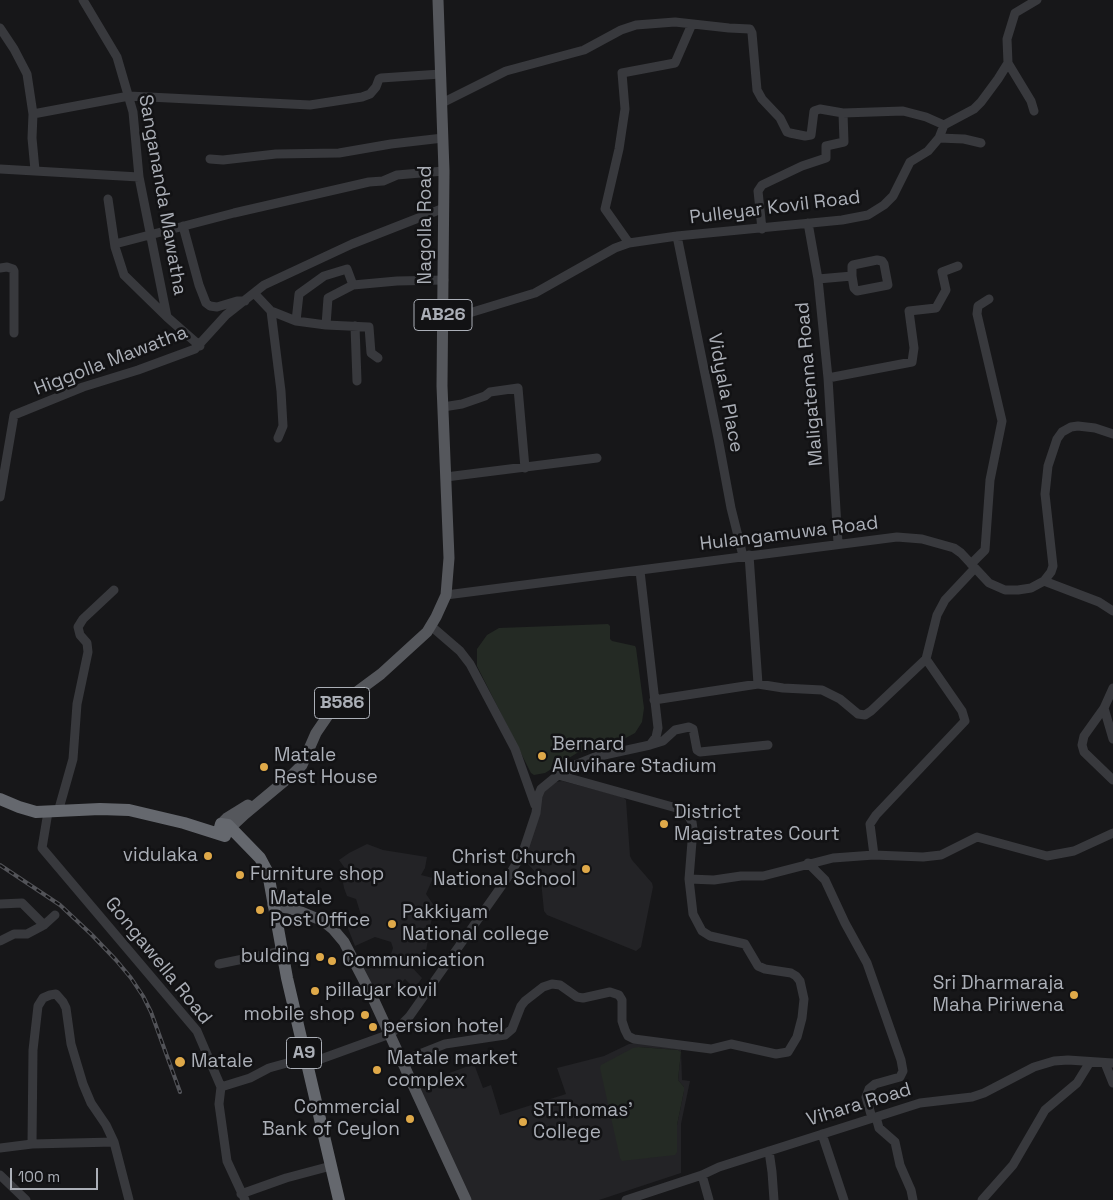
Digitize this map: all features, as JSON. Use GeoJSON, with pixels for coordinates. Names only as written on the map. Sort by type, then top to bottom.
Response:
{"type":"FeatureCollection","features":[{"type":"Feature","properties":{"kind":"highway","name":"A9"},"geometry":{"type":"LineString","coordinates":[[0,798],[29,810],[53,812],[100,809],[129,810],[184,823],[216,834],[224,829],[246,844],[260,858],[266,868],[306,1061],[339,1200]]}},
{"type":"Feature","properties":{"kind":"main road","name":"Nagolla Road"},"geometry":{"type":"LineString","coordinates":[[431,626],[446,595],[449,558],[443,407],[444,171],[438,0]]}},
{"type":"Feature","properties":{"kind":"main road","name":"B586"},"geometry":{"type":"LineString","coordinates":[[224,829],[270,794],[302,765],[316,733],[331,711],[388,668],[421,638],[431,626]]}},
{"type":"Feature","properties":{"kind":"main road"},"geometry":{"type":"LineString","coordinates":[[273,905],[299,911],[323,921],[340,936],[362,974],[466,1200]]}},
{"type":"Feature","properties":{"kind":"street","name":"Sangananda Mawatha"},"geometry":{"type":"LineString","coordinates":[[83,0],[117,57],[129,96],[133,112],[139,177],[167,317]]}},
{"type":"Feature","properties":{"kind":"street"},"geometry":{"type":"LineString","coordinates":[[1034,112],[1031,102],[1008,63],[1007,39],[1015,13],[1037,0]]}},
{"type":"Feature","properties":{"kind":"street"},"geometry":{"type":"LineString","coordinates":[[442,103],[506,71],[584,50],[621,30],[636,25],[675,22],[750,29],[752,33],[757,90],[762,99],[780,118],[787,132],[805,136],[811,134],[814,111],[820,109],[843,113],[903,111],[926,117],[944,125],[974,109],[1008,63]]}},
{"type":"Feature","properties":{"kind":"street"},"geometry":{"type":"LineString","coordinates":[[630,243],[605,209],[626,109],[622,73],[675,63],[692,24]]}},
{"type":"Feature","properties":{"kind":"street"},"geometry":{"type":"LineString","coordinates":[[0,28],[27,74],[33,114],[32,138],[35,170]]}},
{"type":"Feature","properties":{"kind":"street"},"geometry":{"type":"LineString","coordinates":[[33,114],[129,96],[310,105],[362,97],[370,94],[376,87],[379,79],[382,78],[441,74]]}},
{"type":"Feature","properties":{"kind":"street"},"geometry":{"type":"LineString","coordinates":[[762,228],[758,190],[762,185],[802,166],[826,158],[826,146],[844,142],[843,113]]}},
{"type":"Feature","properties":{"kind":"street","name":"Pulleyar Kovil Road"},"geometry":{"type":"LineString","coordinates":[[443,321],[535,293],[615,248],[630,243],[677,236],[808,224],[868,215],[893,196],[910,162],[928,151],[939,138],[944,125]]}},
{"type":"Feature","properties":{"kind":"street"},"geometry":{"type":"LineString","coordinates":[[210,159],[222,160],[276,154],[339,153],[443,138]]}},
{"type":"Feature","properties":{"kind":"street"},"geometry":{"type":"LineString","coordinates":[[939,138],[964,139],[981,143]]}},
{"type":"Feature","properties":{"kind":"street"},"geometry":{"type":"LineString","coordinates":[[0,168],[139,177]]}},
{"type":"Feature","properties":{"kind":"street"},"geometry":{"type":"LineString","coordinates":[[115,244],[369,182],[383,181],[397,175],[444,171]]}},
{"type":"Feature","properties":{"kind":"street"},"geometry":{"type":"LineString","coordinates":[[108,199],[115,244],[124,275],[200,346]]}},
{"type":"Feature","properties":{"kind":"street","name":"Higgolla Mawatha"},"geometry":{"type":"LineString","coordinates":[[0,497],[14,414],[83,387],[138,370],[200,346],[226,315],[264,285],[352,244],[444,208]]}},
{"type":"Feature","properties":{"kind":"street","name":"Maligatenna Road"},"geometry":{"type":"LineString","coordinates":[[808,224],[818,279],[828,378],[838,544]]}},
{"type":"Feature","properties":{"kind":"street"},"geometry":{"type":"LineString","coordinates":[[183,226],[199,285],[206,303],[217,307],[237,301],[245,301]]}},
{"type":"Feature","properties":{"kind":"street","name":"Vidyala Place"},"geometry":{"type":"LineString","coordinates":[[677,236],[716,428],[730,508],[746,556],[758,684]]}},
{"type":"Feature","properties":{"kind":"street"},"geometry":{"type":"LineString","coordinates":[[882,261],[888,285],[857,292],[854,288],[852,276],[852,266],[856,263],[882,261]]}},
{"type":"Feature","properties":{"kind":"street"},"geometry":{"type":"LineString","coordinates":[[828,378],[912,362],[914,348],[909,311],[936,308],[946,290],[942,272],[958,266]]}},
{"type":"Feature","properties":{"kind":"street"},"geometry":{"type":"LineString","coordinates":[[0,268],[7,267],[14,271],[14,333]]}},
{"type":"Feature","properties":{"kind":"street"},"geometry":{"type":"LineString","coordinates":[[296,321],[299,294],[324,276],[347,269],[352,285]]}},
{"type":"Feature","properties":{"kind":"street"},"geometry":{"type":"LineString","coordinates":[[818,279],[852,276]]}},
{"type":"Feature","properties":{"kind":"street"},"geometry":{"type":"LineString","coordinates":[[326,325],[328,298],[352,285],[444,280]]}},
{"type":"Feature","properties":{"kind":"street"},"geometry":{"type":"LineString","coordinates":[[254,294],[270,311],[296,321],[368,327],[371,353],[378,358]]}},
{"type":"Feature","properties":{"kind":"street"},"geometry":{"type":"LineString","coordinates":[[654,700],[758,684],[783,688],[822,690],[840,699],[858,714],[865,715],[926,659],[937,615],[945,600],[985,550],[990,480],[1002,421],[977,314],[978,306],[989,299]]}},
{"type":"Feature","properties":{"kind":"street"},"geometry":{"type":"LineString","coordinates":[[270,311],[281,391],[283,426],[278,438]]}},
{"type":"Feature","properties":{"kind":"street"},"geometry":{"type":"LineString","coordinates":[[355,326],[357,381]]}},
{"type":"Feature","properties":{"kind":"street"},"geometry":{"type":"LineString","coordinates":[[443,407],[462,404],[485,396],[490,392],[518,388],[525,468]]}},
{"type":"Feature","properties":{"kind":"street"},"geometry":{"type":"LineString","coordinates":[[1113,434],[1095,428],[1078,426],[1062,432],[1057,439],[1048,466],[1045,494],[1053,566],[1044,581],[1099,602],[1113,611]]}},
{"type":"Feature","properties":{"kind":"street"},"geometry":{"type":"LineString","coordinates":[[446,477],[597,458]]}},
{"type":"Feature","properties":{"kind":"street","name":"Hulangamuwa Road"},"geometry":{"type":"LineString","coordinates":[[446,595],[897,537],[922,539],[954,548],[989,583],[1005,590],[1031,588],[1044,581]]}},
{"type":"Feature","properties":{"kind":"street"},"geometry":{"type":"LineString","coordinates":[[640,571],[658,728],[656,737],[650,745]]}},
{"type":"Feature","properties":{"kind":"street","name":"Gongawella Road"},"geometry":{"type":"LineString","coordinates":[[114,590],[83,619],[78,627],[80,635],[87,643],[88,652],[77,704],[73,758],[42,848],[197,1031],[222,1088],[219,1104],[227,1161],[243,1197]]}},
{"type":"Feature","properties":{"kind":"street"},"geometry":{"type":"LineString","coordinates":[[431,626],[460,650],[470,664],[515,749],[536,808]]}},
{"type":"Feature","properties":{"kind":"street"},"geometry":{"type":"LineString","coordinates":[[874,855],[870,824],[876,815],[966,721],[962,712],[926,659]]}},
{"type":"Feature","properties":{"kind":"street"},"geometry":{"type":"LineString","coordinates":[[1113,688],[1104,708],[1084,736],[1082,744],[1084,752],[1113,780]]}},
{"type":"Feature","properties":{"kind":"street"},"geometry":{"type":"LineString","coordinates":[[1104,708],[1113,739]]}},
{"type":"Feature","properties":{"kind":"street"},"geometry":{"type":"LineString","coordinates":[[222,1088],[250,1078],[269,1068],[306,1061],[390,1034],[398,1028],[414,1011],[510,874],[523,852],[541,789],[558,775],[575,765],[595,757],[663,741],[675,730],[689,727],[693,730],[697,750],[700,752],[768,745]]}},
{"type":"Feature","properties":{"kind":"street"},"geometry":{"type":"LineString","coordinates":[[402,1061],[445,1044],[505,1035],[512,1029],[525,1000],[543,986],[552,984],[560,985],[577,997],[583,998],[610,992],[619,994],[622,1000],[622,1021],[625,1030],[628,1036],[634,1039],[711,1049],[731,1044],[776,1054],[788,1052],[797,1037],[804,999],[800,981],[796,976],[758,966],[745,944],[710,936],[702,931],[693,914],[689,878],[693,829],[688,815],[680,809],[558,775]]}},
{"type":"Feature","properties":{"kind":"street"},"geometry":{"type":"LineString","coordinates":[[689,878],[714,880],[741,876],[763,876],[833,858],[874,855],[923,857],[941,855],[977,836],[1047,856],[1074,851],[1113,833]]}},
{"type":"Feature","properties":{"kind":"street"},"geometry":{"type":"LineString","coordinates":[[808,863],[825,880],[845,923],[867,962],[901,1060],[903,1071],[900,1077],[875,1084],[869,1089],[866,1097],[879,1128],[895,1142],[900,1165],[911,1190],[913,1200]]}},
{"type":"Feature","properties":{"kind":"street"},"geometry":{"type":"LineString","coordinates":[[0,904],[22,903],[44,925]]}},
{"type":"Feature","properties":{"kind":"street"},"geometry":{"type":"LineString","coordinates":[[0,941],[14,934],[27,934],[44,925],[55,915]]}},
{"type":"Feature","properties":{"kind":"street"},"geometry":{"type":"LineString","coordinates":[[219,964],[282,950]]}},
{"type":"Feature","properties":{"kind":"street"},"geometry":{"type":"LineString","coordinates":[[32,1144],[33,1050],[38,1006],[40,1001],[56,994],[66,1008],[71,1044],[83,1084],[91,1103],[106,1125],[114,1142],[128,1200]]}},
{"type":"Feature","properties":{"kind":"street","name":"Vihara Road"},"geometry":{"type":"LineString","coordinates":[[626,1200],[702,1175],[719,1167],[920,1103],[972,1097],[984,1093],[1034,1067],[1054,1061],[1068,1060],[1109,1063]]}},
{"type":"Feature","properties":{"kind":"street"},"geometry":{"type":"LineString","coordinates":[[982,1200],[1014,1165],[1045,1110],[1077,1083],[1090,1062]]}},
{"type":"Feature","properties":{"kind":"street"},"geometry":{"type":"LineString","coordinates":[[1109,1063],[1113,1082]]}},
{"type":"Feature","properties":{"kind":"street"},"geometry":{"type":"LineString","coordinates":[[822,1134],[844,1200]]}},
{"type":"Feature","properties":{"kind":"street"},"geometry":{"type":"LineString","coordinates":[[0,1148],[32,1144],[114,1142]]}},
{"type":"Feature","properties":{"kind":"street"},"geometry":{"type":"LineString","coordinates":[[769,1151],[774,1200]]}},
{"type":"Feature","properties":{"kind":"street"},"geometry":{"type":"LineString","coordinates":[[243,1197],[286,1178],[331,1166]]}},
{"type":"Feature","properties":{"kind":"street"},"geometry":{"type":"LineString","coordinates":[[0,1175],[26,1200]]}},
{"type":"Feature","properties":{"kind":"street"},"geometry":{"type":"LineString","coordinates":[[702,1175],[709,1200]]}},
{"type":"Feature","properties":{"kind":"shaded area"},"geometry":{"type":"Polygon","coordinates":[[[608,624],[612,641],[635,646],[636,648],[644,708],[642,722],[635,733],[624,739],[577,753],[545,773],[534,775],[531,773],[477,666],[477,649],[487,635],[499,628],[608,624]]]}},
{"type":"Feature","properties":{"kind":"shaded area","name":"Christ Church National School"},"geometry":{"type":"Polygon","coordinates":[[[562,781],[623,797],[626,800],[630,856],[652,883],[653,887],[641,947],[636,951],[547,915],[544,911],[541,881],[526,862],[526,857],[541,793],[556,782],[562,781]]]}},
{"type":"Feature","properties":{"kind":"shaded area","name":"Pakkiyam National college"},"geometry":{"type":"Polygon","coordinates":[[[367,844],[383,850],[427,857],[425,868],[421,875],[433,878],[426,894],[437,910],[431,922],[426,951],[407,962],[422,978],[414,988],[405,979],[376,1000],[362,969],[391,954],[393,948],[391,942],[375,937],[355,946],[347,926],[361,922],[361,915],[356,899],[347,896],[342,877],[344,867],[339,860],[367,844]]]}},
{"type":"Feature","properties":{"kind":"shaded area","name":"ST.Thomas' College"},"geometry":{"type":"Polygon","coordinates":[[[638,1043],[681,1050],[682,1080],[690,1081],[681,1124],[681,1173],[599,1200],[470,1200],[418,1087],[419,1084],[474,1064],[483,1088],[491,1085],[500,1115],[566,1094],[557,1068],[604,1056],[629,1044],[638,1043]],[[639,1047],[677,1152],[677,1125],[684,1091],[684,1087],[678,1080],[681,1052],[678,1050],[639,1047]]]}},
{"type":"Feature","properties":{"kind":"shaded area"},"geometry":{"type":"Polygon","coordinates":[[[633,1048],[678,1050],[681,1052],[678,1080],[684,1087],[684,1091],[677,1125],[677,1152],[675,1155],[622,1161],[600,1068],[601,1065],[633,1048]]]}},
{"type":"Feature","properties":{"kind":"railway"},"geometry":{"type":"LineString","coordinates":[[0,865],[60,905],[91,934],[131,978],[151,1012],[180,1092]]}},
{"type":"Feature","properties":{"kind":"place","name":"Bernard Aluvihare Stadium"},"geometry":{"type":"Point","coordinates":[542,756]}},
{"type":"Feature","properties":{"kind":"place","name":"Matale Rest House"},"geometry":{"type":"Point","coordinates":[264,767]}},
{"type":"Feature","properties":{"kind":"place","name":"District Magistrates Court"},"geometry":{"type":"Point","coordinates":[664,824]}},
{"type":"Feature","properties":{"kind":"place","name":"vidulaka"},"geometry":{"type":"Point","coordinates":[208,856]}},
{"type":"Feature","properties":{"kind":"place","name":"Christ Church National School"},"geometry":{"type":"Point","coordinates":[586,869]}},
{"type":"Feature","properties":{"kind":"place","name":"Furniture shop"},"geometry":{"type":"Point","coordinates":[240,875]}},
{"type":"Feature","properties":{"kind":"place","name":"Matale Post Office"},"geometry":{"type":"Point","coordinates":[260,910]}},
{"type":"Feature","properties":{"kind":"place","name":"Pakkiyam National college"},"geometry":{"type":"Point","coordinates":[392,924]}},
{"type":"Feature","properties":{"kind":"place","name":"bulding"},"geometry":{"type":"Point","coordinates":[320,957]}},
{"type":"Feature","properties":{"kind":"place","name":"Communication"},"geometry":{"type":"Point","coordinates":[332,961]}},
{"type":"Feature","properties":{"kind":"place","name":"pillayar kovil"},"geometry":{"type":"Point","coordinates":[315,991]}},
{"type":"Feature","properties":{"kind":"place","name":"Sri Dharmaraja Maha Piriwena"},"geometry":{"type":"Point","coordinates":[1074,995]}},
{"type":"Feature","properties":{"kind":"place","name":"mobile shop"},"geometry":{"type":"Point","coordinates":[365,1015]}},
{"type":"Feature","properties":{"kind":"place","name":"persion hotel"},"geometry":{"type":"Point","coordinates":[373,1027]}},
{"type":"Feature","properties":{"kind":"place","name":"Matale"},"geometry":{"type":"Point","coordinates":[180,1062]}},
{"type":"Feature","properties":{"kind":"place","name":"Matale market complex"},"geometry":{"type":"Point","coordinates":[377,1070]}},
{"type":"Feature","properties":{"kind":"place","name":"Commercial Bank of Ceylon"},"geometry":{"type":"Point","coordinates":[410,1119]}},
{"type":"Feature","properties":{"kind":"place","name":"ST.Thomas' College"},"geometry":{"type":"Point","coordinates":[523,1122]}}]}
